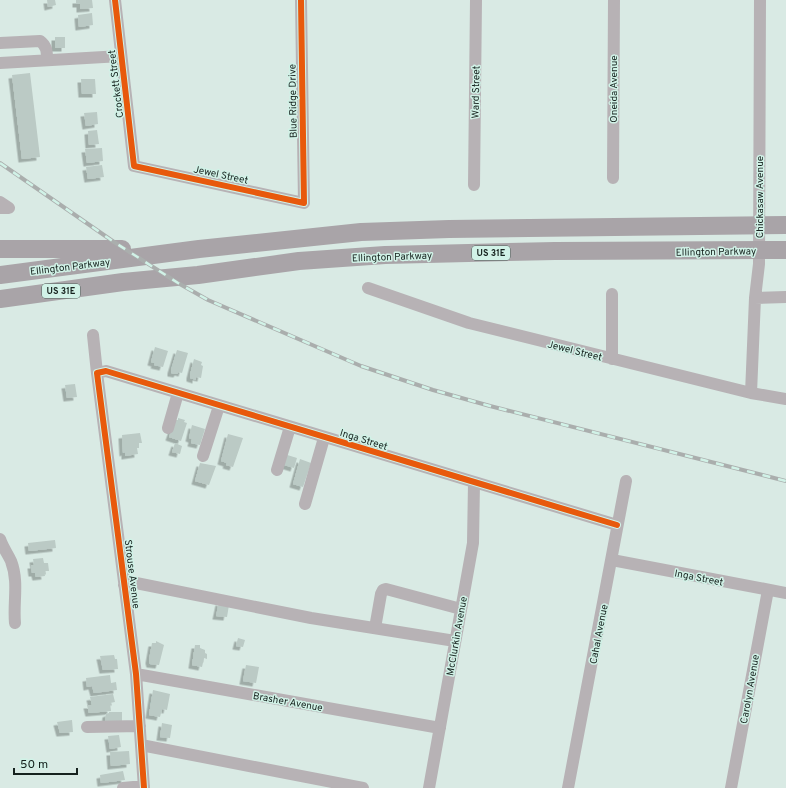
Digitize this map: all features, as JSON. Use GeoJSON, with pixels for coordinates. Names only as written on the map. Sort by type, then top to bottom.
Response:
{"type":"FeatureCollection","features":[{"type":"Feature","properties":{"kind":"highway"},"geometry":{"type":"LineString","coordinates":[[0,249],[164,251],[199,249],[369,232],[449,228],[786,225]]}},
{"type":"Feature","properties":{"kind":"highway","name":"Ellington Parkway"},"geometry":{"type":"LineString","coordinates":[[0,299],[123,282],[198,275],[299,261],[385,256],[555,251],[786,250]]}},
{"type":"Feature","properties":{"kind":"highway","name":"Ellington Parkway"},"geometry":{"type":"LineString","coordinates":[[0,275],[164,251]]}},
{"type":"Feature","properties":{"kind":"street","name":"Crockett Street"},"geometry":{"type":"LineString","coordinates":[[115,0],[134,166]]}},
{"type":"Feature","properties":{"kind":"street","name":"Blue Ridge Drive"},"geometry":{"type":"LineString","coordinates":[[301,0],[304,203]]}},
{"type":"Feature","properties":{"kind":"street","name":"Ward Street"},"geometry":{"type":"LineString","coordinates":[[474,185],[476,0]]}},
{"type":"Feature","properties":{"kind":"street","name":"Oneida Avenue"},"geometry":{"type":"LineString","coordinates":[[613,178],[614,0]]}},
{"type":"Feature","properties":{"kind":"street","name":"Chickasaw Avenue"},"geometry":{"type":"LineString","coordinates":[[751,393],[755,298],[759,264],[760,0]]}},
{"type":"Feature","properties":{"kind":"street"},"geometry":{"type":"LineString","coordinates":[[0,43],[40,41],[44,44],[47,50],[47,60]]}},
{"type":"Feature","properties":{"kind":"street"},"geometry":{"type":"LineString","coordinates":[[0,63],[122,56]]}},
{"type":"Feature","properties":{"kind":"street","name":"Jewel Street"},"geometry":{"type":"LineString","coordinates":[[134,166],[304,203]]}},
{"type":"Feature","properties":{"kind":"street"},"geometry":{"type":"LineString","coordinates":[[0,202],[9,208],[0,208]]}},
{"type":"Feature","properties":{"kind":"street","name":"Jewel Street"},"geometry":{"type":"LineString","coordinates":[[368,288],[469,323],[751,393],[786,399]]}},
{"type":"Feature","properties":{"kind":"street"},"geometry":{"type":"LineString","coordinates":[[612,294],[612,359]]}},
{"type":"Feature","properties":{"kind":"street"},"geometry":{"type":"LineString","coordinates":[[755,298],[786,297]]}},
{"type":"Feature","properties":{"kind":"street","name":"Strouse Avenue"},"geometry":{"type":"LineString","coordinates":[[93,335],[101,372],[124,585],[136,674],[144,787]]}},
{"type":"Feature","properties":{"kind":"street","name":"Inga Street"},"geometry":{"type":"LineString","coordinates":[[101,372],[178,393],[616,525]]}},
{"type":"Feature","properties":{"kind":"street"},"geometry":{"type":"LineString","coordinates":[[168,428],[178,393]]}},
{"type":"Feature","properties":{"kind":"street"},"geometry":{"type":"LineString","coordinates":[[203,456],[219,406]]}},
{"type":"Feature","properties":{"kind":"street"},"geometry":{"type":"LineString","coordinates":[[277,470],[290,427]]}},
{"type":"Feature","properties":{"kind":"street"},"geometry":{"type":"LineString","coordinates":[[305,504],[324,438]]}},
{"type":"Feature","properties":{"kind":"street","name":"Cahal Avenue"},"geometry":{"type":"LineString","coordinates":[[568,788],[612,560],[616,525],[626,481]]}},
{"type":"Feature","properties":{"kind":"street","name":"McClurkin Avenue"},"geometry":{"type":"LineString","coordinates":[[429,788],[473,543],[474,483]]}},
{"type":"Feature","properties":{"kind":"street"},"geometry":{"type":"LineString","coordinates":[[0,539],[2,547],[11,561],[15,578],[17,594],[14,609],[15,623]]}},
{"type":"Feature","properties":{"kind":"street","name":"Inga Street"},"geometry":{"type":"LineString","coordinates":[[612,560],[786,593]]}},
{"type":"Feature","properties":{"kind":"street"},"geometry":{"type":"LineString","coordinates":[[124,585],[136,583],[311,618],[455,641]]}},
{"type":"Feature","properties":{"kind":"street"},"geometry":{"type":"LineString","coordinates":[[375,628],[381,594],[383,590],[386,589],[461,609]]}},
{"type":"Feature","properties":{"kind":"street","name":"Carolyn Avenue"},"geometry":{"type":"LineString","coordinates":[[731,788],[768,590]]}},
{"type":"Feature","properties":{"kind":"street","name":"Brasher Avenue"},"geometry":{"type":"LineString","coordinates":[[136,674],[440,728]]}},
{"type":"Feature","properties":{"kind":"street"},"geometry":{"type":"LineString","coordinates":[[87,727],[140,726]]}},
{"type":"Feature","properties":{"kind":"street"},"geometry":{"type":"LineString","coordinates":[[141,744],[363,788]]}},
{"type":"Feature","properties":{"kind":"street"},"geometry":{"type":"LineString","coordinates":[[123,788],[144,787]]}},
{"type":"Feature","properties":{"kind":"building"},"geometry":{"type":"Polygon","coordinates":[[[47,0],[55,0],[56,5],[48,7],[47,0]]]}},
{"type":"Feature","properties":{"kind":"building"},"geometry":{"type":"Polygon","coordinates":[[[76,0],[92,0],[93,8],[80,9],[80,4],[76,4],[76,0]]]}},
{"type":"Feature","properties":{"kind":"building"},"geometry":{"type":"Polygon","coordinates":[[[92,13],[93,25],[79,27],[78,15],[92,13]]]}},
{"type":"Feature","properties":{"kind":"building"},"geometry":{"type":"Polygon","coordinates":[[[55,37],[65,37],[65,48],[55,48],[55,37]]]}},
{"type":"Feature","properties":{"kind":"building"},"geometry":{"type":"Polygon","coordinates":[[[30,73],[40,157],[22,159],[12,75],[30,73]]]}},
{"type":"Feature","properties":{"kind":"building"},"geometry":{"type":"Polygon","coordinates":[[[81,79],[95,79],[96,94],[82,94],[81,79]]]}},
{"type":"Feature","properties":{"kind":"building"},"geometry":{"type":"Polygon","coordinates":[[[97,112],[98,124],[86,126],[84,113],[97,112]]]}},
{"type":"Feature","properties":{"kind":"building"},"geometry":{"type":"Polygon","coordinates":[[[97,130],[99,144],[89,145],[88,131],[97,130]]]}},
{"type":"Feature","properties":{"kind":"building"},"geometry":{"type":"Polygon","coordinates":[[[102,148],[103,161],[87,163],[85,149],[102,148]]]}},
{"type":"Feature","properties":{"kind":"building"},"geometry":{"type":"Polygon","coordinates":[[[102,165],[104,177],[88,179],[86,167],[102,165]]]}},
{"type":"Feature","properties":{"kind":"building"},"geometry":{"type":"Polygon","coordinates":[[[155,347],[168,351],[163,367],[154,365],[155,363],[151,362],[155,347]]]}},
{"type":"Feature","properties":{"kind":"building"},"geometry":{"type":"Polygon","coordinates":[[[177,350],[188,353],[182,373],[178,372],[177,374],[171,373],[171,370],[177,350]]]}},
{"type":"Feature","properties":{"kind":"building"},"geometry":{"type":"Polygon","coordinates":[[[194,359],[202,362],[201,365],[203,366],[201,378],[196,377],[196,380],[190,378],[194,359]]]}},
{"type":"Feature","properties":{"kind":"building"},"geometry":{"type":"Polygon","coordinates":[[[75,384],[77,397],[67,398],[65,385],[75,384]]]}},
{"type":"Feature","properties":{"kind":"building"},"geometry":{"type":"Polygon","coordinates":[[[178,418],[185,420],[184,422],[187,423],[181,441],[169,437],[175,420],[178,420],[178,418]]]}},
{"type":"Feature","properties":{"kind":"building"},"geometry":{"type":"Polygon","coordinates":[[[192,425],[205,429],[200,445],[191,443],[192,439],[189,438],[192,425]]]}},
{"type":"Feature","properties":{"kind":"building"},"geometry":{"type":"Polygon","coordinates":[[[140,433],[142,443],[139,443],[139,448],[137,448],[138,454],[125,456],[125,452],[123,453],[122,435],[140,433]]]}},
{"type":"Feature","properties":{"kind":"building"},"geometry":{"type":"Polygon","coordinates":[[[228,434],[243,438],[233,467],[226,465],[227,463],[221,461],[228,434]]]}},
{"type":"Feature","properties":{"kind":"building"},"geometry":{"type":"Polygon","coordinates":[[[175,443],[182,446],[180,454],[172,452],[175,443]]]}},
{"type":"Feature","properties":{"kind":"building"},"geometry":{"type":"Polygon","coordinates":[[[284,454],[297,458],[294,468],[281,464],[284,454]]]}},
{"type":"Feature","properties":{"kind":"building"},"geometry":{"type":"Polygon","coordinates":[[[300,459],[311,463],[303,487],[293,484],[300,459]]]}},
{"type":"Feature","properties":{"kind":"building"},"geometry":{"type":"Polygon","coordinates":[[[200,463],[216,466],[209,485],[195,481],[200,463]]]}},
{"type":"Feature","properties":{"kind":"building"},"geometry":{"type":"Polygon","coordinates":[[[55,540],[56,548],[29,551],[28,543],[55,540]]]}},
{"type":"Feature","properties":{"kind":"building"},"geometry":{"type":"Polygon","coordinates":[[[43,558],[44,563],[48,563],[49,571],[44,571],[45,576],[36,577],[35,573],[32,573],[31,565],[34,565],[33,559],[43,558]]]}},
{"type":"Feature","properties":{"kind":"building"},"geometry":{"type":"Polygon","coordinates":[[[219,602],[229,605],[227,617],[216,616],[219,602]]]}},
{"type":"Feature","properties":{"kind":"building"},"geometry":{"type":"Polygon","coordinates":[[[238,638],[245,640],[243,647],[236,646],[238,638]]]}},
{"type":"Feature","properties":{"kind":"building"},"geometry":{"type":"Polygon","coordinates":[[[156,641],[164,645],[159,665],[150,664],[149,660],[152,643],[156,643],[156,641]]]}},
{"type":"Feature","properties":{"kind":"building"},"geometry":{"type":"Polygon","coordinates":[[[195,645],[200,645],[200,648],[205,650],[205,653],[207,654],[207,659],[204,658],[202,667],[192,665],[195,645]]]}},
{"type":"Feature","properties":{"kind":"building"},"geometry":{"type":"Polygon","coordinates":[[[114,655],[115,659],[117,659],[118,669],[103,670],[100,656],[114,655]]]}},
{"type":"Feature","properties":{"kind":"building"},"geometry":{"type":"Polygon","coordinates":[[[246,665],[259,667],[256,683],[243,681],[246,665]]]}},
{"type":"Feature","properties":{"kind":"building"},"geometry":{"type":"Polygon","coordinates":[[[110,675],[111,683],[116,682],[117,690],[94,693],[92,686],[87,687],[86,678],[110,675]]]}},
{"type":"Feature","properties":{"kind":"building"},"geometry":{"type":"Polygon","coordinates":[[[153,690],[170,694],[167,710],[162,709],[160,717],[149,715],[153,690]]]}},
{"type":"Feature","properties":{"kind":"building"},"geometry":{"type":"Polygon","coordinates":[[[113,694],[115,702],[110,703],[111,711],[89,713],[87,705],[92,705],[90,697],[113,694]]]}},
{"type":"Feature","properties":{"kind":"building"},"geometry":{"type":"Polygon","coordinates":[[[109,712],[122,712],[122,724],[105,723],[106,714],[109,712]]]}},
{"type":"Feature","properties":{"kind":"building"},"geometry":{"type":"Polygon","coordinates":[[[72,720],[73,732],[60,733],[57,722],[72,720]]]}},
{"type":"Feature","properties":{"kind":"building"},"geometry":{"type":"Polygon","coordinates":[[[162,723],[172,725],[170,738],[160,737],[162,723]]]}},
{"type":"Feature","properties":{"kind":"building"},"geometry":{"type":"Polygon","coordinates":[[[119,735],[121,747],[110,749],[108,736],[119,735]]]}},
{"type":"Feature","properties":{"kind":"building"},"geometry":{"type":"Polygon","coordinates":[[[129,751],[130,764],[111,766],[110,752],[129,751]]]}},
{"type":"Feature","properties":{"kind":"building"},"geometry":{"type":"Polygon","coordinates":[[[123,771],[125,780],[101,783],[100,775],[123,771]]]}},
{"type":"Feature","properties":{"kind":"railway"},"geometry":{"type":"LineString","coordinates":[[0,163],[114,242],[178,283],[208,300],[361,366],[433,390],[490,406],[786,481]]}},
{"type":"Feature","properties":{"kind":"cycle path"},"geometry":{"type":"LineString","coordinates":[[115,0],[134,166],[304,203],[301,0]]}},
{"type":"Feature","properties":{"kind":"cycle path"},"geometry":{"type":"LineString","coordinates":[[144,788],[136,674],[97,373],[106,371],[617,525]]}}]}
